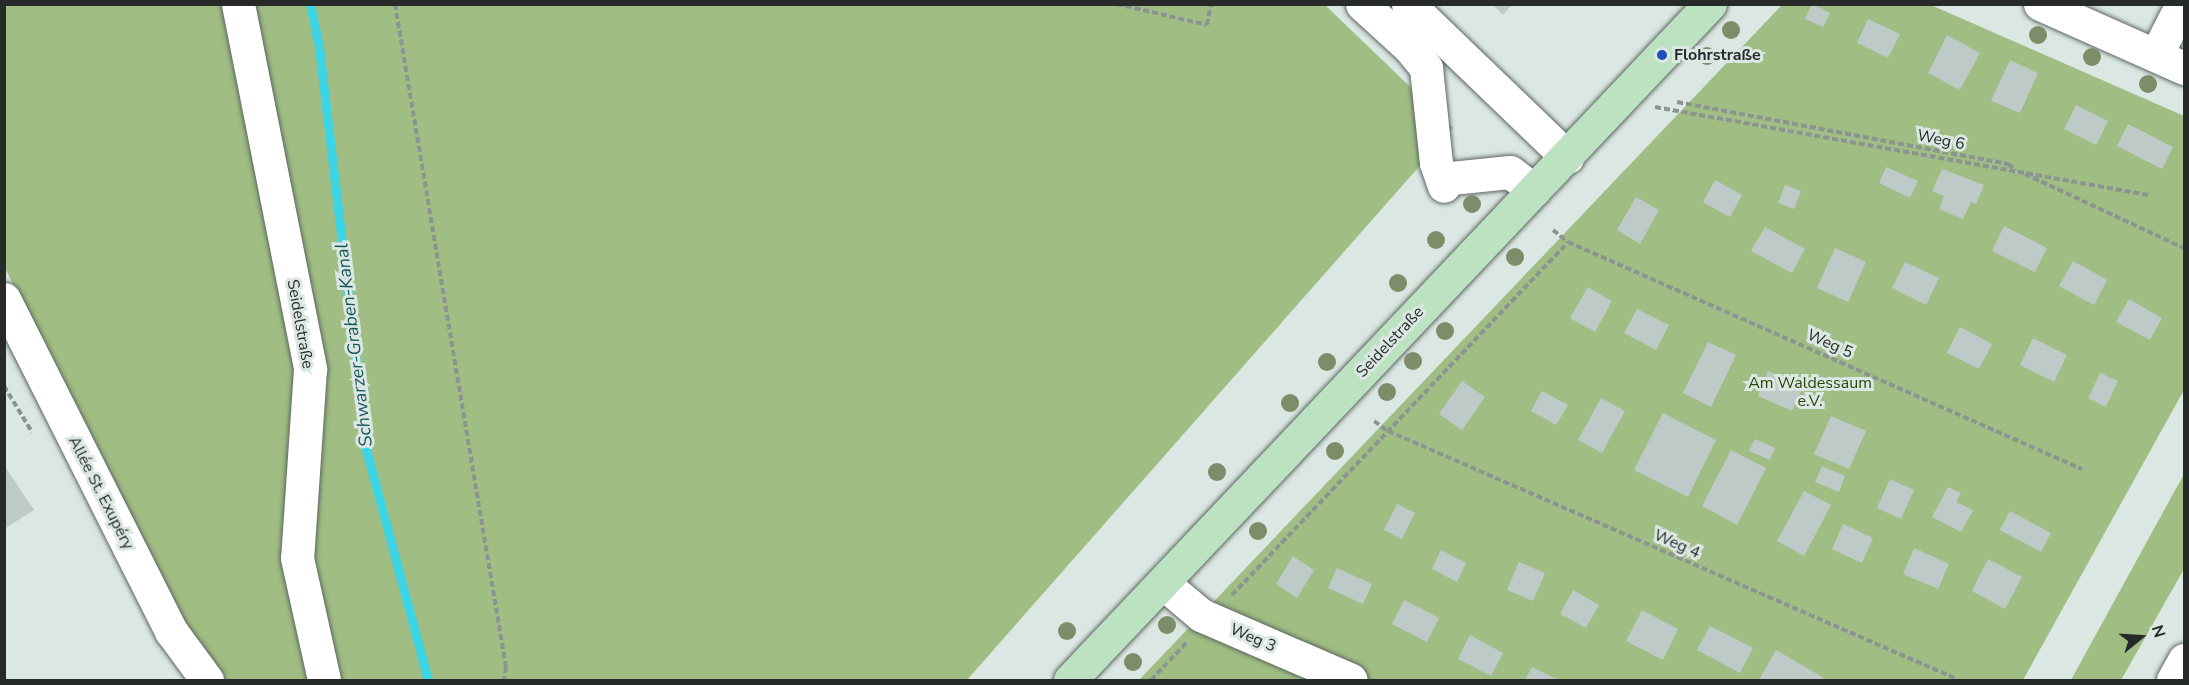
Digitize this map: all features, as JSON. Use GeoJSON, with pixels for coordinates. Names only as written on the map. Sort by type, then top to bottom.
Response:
{"type":"FeatureCollection","features":[{"type":"Feature","properties":{"kind":"main road","name":"Seidelstraße"},"geometry":{"type":"LineString","coordinates":[[1070,681],[1710,4]]}},
{"type":"Feature","properties":{"kind":"street","name":"Seidelstraße"},"geometry":{"type":"LineString","coordinates":[[238,4],[310,369],[297,558],[324,681]]}},
{"type":"Feature","properties":{"kind":"street"},"geometry":{"type":"LineString","coordinates":[[1362,4],[1410,48],[1426,68],[1436,163],[1447,182],[1510,172],[1534,190]]}},
{"type":"Feature","properties":{"kind":"street"},"geometry":{"type":"LineString","coordinates":[[1408,4],[1567,156]]}},
{"type":"Feature","properties":{"kind":"street"},"geometry":{"type":"LineString","coordinates":[[2040,4],[2170,61],[2182,4]]}},
{"type":"Feature","properties":{"kind":"street","name":"Allée St. Exupéry"},"geometry":{"type":"LineString","coordinates":[[4,299],[171,631],[207,681]]}},
{"type":"Feature","properties":{"kind":"street","name":"Weg 3"},"geometry":{"type":"LineString","coordinates":[[1163,583],[1209,619],[1351,681]]}},
{"type":"Feature","properties":{"kind":"street"},"geometry":{"type":"LineString","coordinates":[[2173,681],[2184,660]]}},
{"type":"Feature","properties":{"kind":"path"},"geometry":{"type":"LineString","coordinates":[[395,4],[506,667],[504,681]]}},
{"type":"Feature","properties":{"kind":"path"},"geometry":{"type":"LineString","coordinates":[[1117,4],[1207,26],[1211,4]]}},
{"type":"Feature","properties":{"kind":"path","name":"Weg 6"},"geometry":{"type":"LineString","coordinates":[[1677,102],[2008,164],[2018,171],[2184,248]]}},
{"type":"Feature","properties":{"kind":"path"},"geometry":{"type":"LineString","coordinates":[[1615,105],[1660,108],[2148,195]]}},
{"type":"Feature","properties":{"kind":"path","name":"Weg 5"},"geometry":{"type":"LineString","coordinates":[[1553,230],[1569,242],[2082,469]]}},
{"type":"Feature","properties":{"kind":"path"},"geometry":{"type":"LineString","coordinates":[[1152,681],[1569,242]]}},
{"type":"Feature","properties":{"kind":"path","name":"Weg 4"},"geometry":{"type":"LineString","coordinates":[[1374,421],[1388,431],[1957,679]]}},
{"type":"Feature","properties":{"kind":"green space"},"geometry":{"type":"Polygon","coordinates":[[[5,5],[1325,5],[1453,128],[967,680],[221,680],[172,607],[5,268],[5,5]]]}},
{"type":"Feature","properties":{"kind":"green space","name":"Am Waldessaum e.V."},"geometry":{"type":"Polygon","coordinates":[[[1782,5],[1931,5],[2184,116],[2184,390],[2023,680],[1139,680],[1782,5]]]}},
{"type":"Feature","properties":{"kind":"green space"},"geometry":{"type":"Polygon","coordinates":[[[2184,474],[2184,569],[2121,680],[2071,680],[2184,474]]]}},
{"type":"Feature","properties":{"kind":"building"},"geometry":{"type":"Polygon","coordinates":[[[1492,4],[1513,4],[1503,15],[1492,4]]]}},
{"type":"Feature","properties":{"kind":"building"},"geometry":{"type":"Polygon","coordinates":[[[1812,4],[1830,13],[1823,27],[1805,19],[1812,4]]]}},
{"type":"Feature","properties":{"kind":"building"},"geometry":{"type":"Polygon","coordinates":[[[1868,19],[1900,34],[1888,58],[1857,43],[1868,19]]]}},
{"type":"Feature","properties":{"kind":"building"},"geometry":{"type":"Polygon","coordinates":[[[1947,35],[1980,53],[1960,90],[1928,73],[1947,35]]]}},
{"type":"Feature","properties":{"kind":"building"},"geometry":{"type":"Polygon","coordinates":[[[2010,60],[2038,73],[2020,113],[1991,101],[2010,60]]]}},
{"type":"Feature","properties":{"kind":"building"},"geometry":{"type":"Polygon","coordinates":[[[2076,105],[2108,121],[2096,145],[2064,129],[2076,105]]]}},
{"type":"Feature","properties":{"kind":"building"},"geometry":{"type":"Polygon","coordinates":[[[2128,124],[2173,147],[2162,169],[2117,146],[2128,124]]]}},
{"type":"Feature","properties":{"kind":"building"},"geometry":{"type":"Polygon","coordinates":[[[1886,167],[1918,181],[1910,198],[1879,183],[1886,167]]]}},
{"type":"Feature","properties":{"kind":"building"},"geometry":{"type":"Polygon","coordinates":[[[1942,169],[1984,185],[1976,204],[1971,202],[1963,219],[1939,209],[1944,196],[1932,191],[1942,169]]]}},
{"type":"Feature","properties":{"kind":"building"},"geometry":{"type":"Polygon","coordinates":[[[1715,180],[1742,195],[1730,217],[1703,202],[1715,180]]]}},
{"type":"Feature","properties":{"kind":"building"},"geometry":{"type":"Polygon","coordinates":[[[1785,185],[1801,191],[1794,209],[1778,203],[1785,185]]]}},
{"type":"Feature","properties":{"kind":"building"},"geometry":{"type":"Polygon","coordinates":[[[1636,197],[1659,210],[1640,244],[1617,230],[1636,197]]]}},
{"type":"Feature","properties":{"kind":"building"},"geometry":{"type":"Polygon","coordinates":[[[2004,226],[2047,248],[2035,272],[1992,251],[2004,226]]]}},
{"type":"Feature","properties":{"kind":"building"},"geometry":{"type":"Polygon","coordinates":[[[1765,227],[1805,249],[1792,273],[1751,251],[1765,227]]]}},
{"type":"Feature","properties":{"kind":"building"},"geometry":{"type":"Polygon","coordinates":[[[1835,248],[1866,262],[1848,302],[1817,288],[1835,248]]]}},
{"type":"Feature","properties":{"kind":"building"},"geometry":{"type":"Polygon","coordinates":[[[2073,261],[2107,280],[2094,305],[2059,286],[2073,261]]]}},
{"type":"Feature","properties":{"kind":"building"},"geometry":{"type":"Polygon","coordinates":[[[1905,262],[1939,278],[1926,305],[1892,288],[1905,262]]]}},
{"type":"Feature","properties":{"kind":"building"},"geometry":{"type":"Polygon","coordinates":[[[1588,287],[1612,301],[1595,332],[1570,318],[1588,287]]]}},
{"type":"Feature","properties":{"kind":"building"},"geometry":{"type":"Polygon","coordinates":[[[2129,299],[2162,318],[2150,340],[2116,322],[2129,299]]]}},
{"type":"Feature","properties":{"kind":"building"},"geometry":{"type":"Polygon","coordinates":[[[1637,309],[1669,325],[1656,350],[1624,333],[1637,309]]]}},
{"type":"Feature","properties":{"kind":"building"},"geometry":{"type":"Polygon","coordinates":[[[1960,327],[1992,344],[1979,369],[1947,353],[1960,327]]]}},
{"type":"Feature","properties":{"kind":"building"},"geometry":{"type":"Polygon","coordinates":[[[2033,338],[2067,355],[2054,382],[2020,365],[2033,338]]]}},
{"type":"Feature","properties":{"kind":"building"},"geometry":{"type":"Polygon","coordinates":[[[1708,342],[1736,355],[1711,407],[1683,393],[1708,342]]]}},
{"type":"Feature","properties":{"kind":"building"},"geometry":{"type":"Polygon","coordinates":[[[1768,371],[1803,387],[1792,411],[1758,396],[1768,371]]]}},
{"type":"Feature","properties":{"kind":"building"},"geometry":{"type":"Polygon","coordinates":[[[2100,373],[2118,381],[2106,407],[2088,398],[2100,373]]]}},
{"type":"Feature","properties":{"kind":"building"},"geometry":{"type":"Polygon","coordinates":[[[1462,381],[1485,397],[1462,430],[1439,414],[1462,381]]]}},
{"type":"Feature","properties":{"kind":"building"},"geometry":{"type":"Polygon","coordinates":[[[1542,391],[1568,405],[1556,425],[1531,411],[1542,391]]]}},
{"type":"Feature","properties":{"kind":"building"},"geometry":{"type":"Polygon","coordinates":[[[1601,398],[1625,411],[1602,453],[1578,440],[1601,398]]]}},
{"type":"Feature","properties":{"kind":"building"},"geometry":{"type":"Polygon","coordinates":[[[1663,413],[1716,440],[1688,497],[1634,470],[1663,413]]]}},
{"type":"Feature","properties":{"kind":"building"},"geometry":{"type":"Polygon","coordinates":[[[1831,416],[1866,431],[1849,469],[1814,454],[1831,416]]]}},
{"type":"Feature","properties":{"kind":"building"},"geometry":{"type":"Polygon","coordinates":[[[1755,439],[1775,448],[1770,460],[1749,451],[1755,439]]]}},
{"type":"Feature","properties":{"kind":"building"},"geometry":{"type":"Polygon","coordinates":[[[1731,450],[1766,468],[1737,525],[1702,506],[1731,450]]]}},
{"type":"Feature","properties":{"kind":"building"},"geometry":{"type":"Polygon","coordinates":[[[4,465],[34,510],[4,529],[4,465]]]}},
{"type":"Feature","properties":{"kind":"building"},"geometry":{"type":"Polygon","coordinates":[[[1822,466],[1845,476],[1839,492],[1815,482],[1822,466]]]}},
{"type":"Feature","properties":{"kind":"building"},"geometry":{"type":"Polygon","coordinates":[[[1890,479],[1914,490],[1901,519],[1877,508],[1890,479]]]}},
{"type":"Feature","properties":{"kind":"building"},"geometry":{"type":"Polygon","coordinates":[[[1948,487],[1961,493],[1956,502],[1973,510],[1961,532],[1932,517],[1948,487]]]}},
{"type":"Feature","properties":{"kind":"building"},"geometry":{"type":"Polygon","coordinates":[[[1804,491],[1831,505],[1804,556],[1777,541],[1804,491]]]}},
{"type":"Feature","properties":{"kind":"building"},"geometry":{"type":"Polygon","coordinates":[[[1397,504],[1415,513],[1402,539],[1384,530],[1397,504]]]}},
{"type":"Feature","properties":{"kind":"building"},"geometry":{"type":"Polygon","coordinates":[[[2010,511],[2051,533],[2041,552],[2000,530],[2010,511]]]}},
{"type":"Feature","properties":{"kind":"building"},"geometry":{"type":"Polygon","coordinates":[[[1843,524],[1873,538],[1862,563],[1832,549],[1843,524]]]}},
{"type":"Feature","properties":{"kind":"building"},"geometry":{"type":"Polygon","coordinates":[[[1914,548],[1949,564],[1938,589],[1903,574],[1914,548]]]}},
{"type":"Feature","properties":{"kind":"building"},"geometry":{"type":"Polygon","coordinates":[[[1441,550],[1466,563],[1457,582],[1432,569],[1441,550]]]}},
{"type":"Feature","properties":{"kind":"building"},"geometry":{"type":"Polygon","coordinates":[[[1293,556],[1314,570],[1297,598],[1276,584],[1293,556]]]}},
{"type":"Feature","properties":{"kind":"building"},"geometry":{"type":"Polygon","coordinates":[[[1988,559],[2022,577],[2005,609],[1972,591],[1988,559]]]}},
{"type":"Feature","properties":{"kind":"building"},"geometry":{"type":"Polygon","coordinates":[[[1519,562],[1545,573],[1533,601],[1507,590],[1519,562]]]}},
{"type":"Feature","properties":{"kind":"building"},"geometry":{"type":"Polygon","coordinates":[[[1337,568],[1372,584],[1363,604],[1328,588],[1337,568]]]}},
{"type":"Feature","properties":{"kind":"building"},"geometry":{"type":"Polygon","coordinates":[[[1573,590],[1599,605],[1586,628],[1560,614],[1573,590]]]}},
{"type":"Feature","properties":{"kind":"building"},"geometry":{"type":"Polygon","coordinates":[[[1404,600],[1439,618],[1427,642],[1392,624],[1404,600]]]}},
{"type":"Feature","properties":{"kind":"building"},"geometry":{"type":"Polygon","coordinates":[[[1642,610],[1678,629],[1663,660],[1626,641],[1642,610]]]}},
{"type":"Feature","properties":{"kind":"building"},"geometry":{"type":"Polygon","coordinates":[[[1710,626],[1753,648],[1740,673],[1697,650],[1710,626]]]}},
{"type":"Feature","properties":{"kind":"building"},"geometry":{"type":"Polygon","coordinates":[[[1470,635],[1503,653],[1491,676],[1458,659],[1470,635]]]}},
{"type":"Feature","properties":{"kind":"building"},"geometry":{"type":"Polygon","coordinates":[[[1776,650],[1824,678],[1822,680],[1759,680],[1776,650]]]}},
{"type":"Feature","properties":{"kind":"building"},"geometry":{"type":"Polygon","coordinates":[[[1532,667],[1558,680],[1525,680],[1532,667]]]}},
{"type":"Feature","properties":{"kind":"waterway","name":"Schwarzer-Graben-Kanal"},"geometry":{"type":"LineString","coordinates":[[310,4],[319,47],[366,449],[428,680]]}},
{"type":"Feature","properties":{"kind":"place","name":"Flohrstraße"},"geometry":{"type":"Point","coordinates":[1662,55]}}]}
